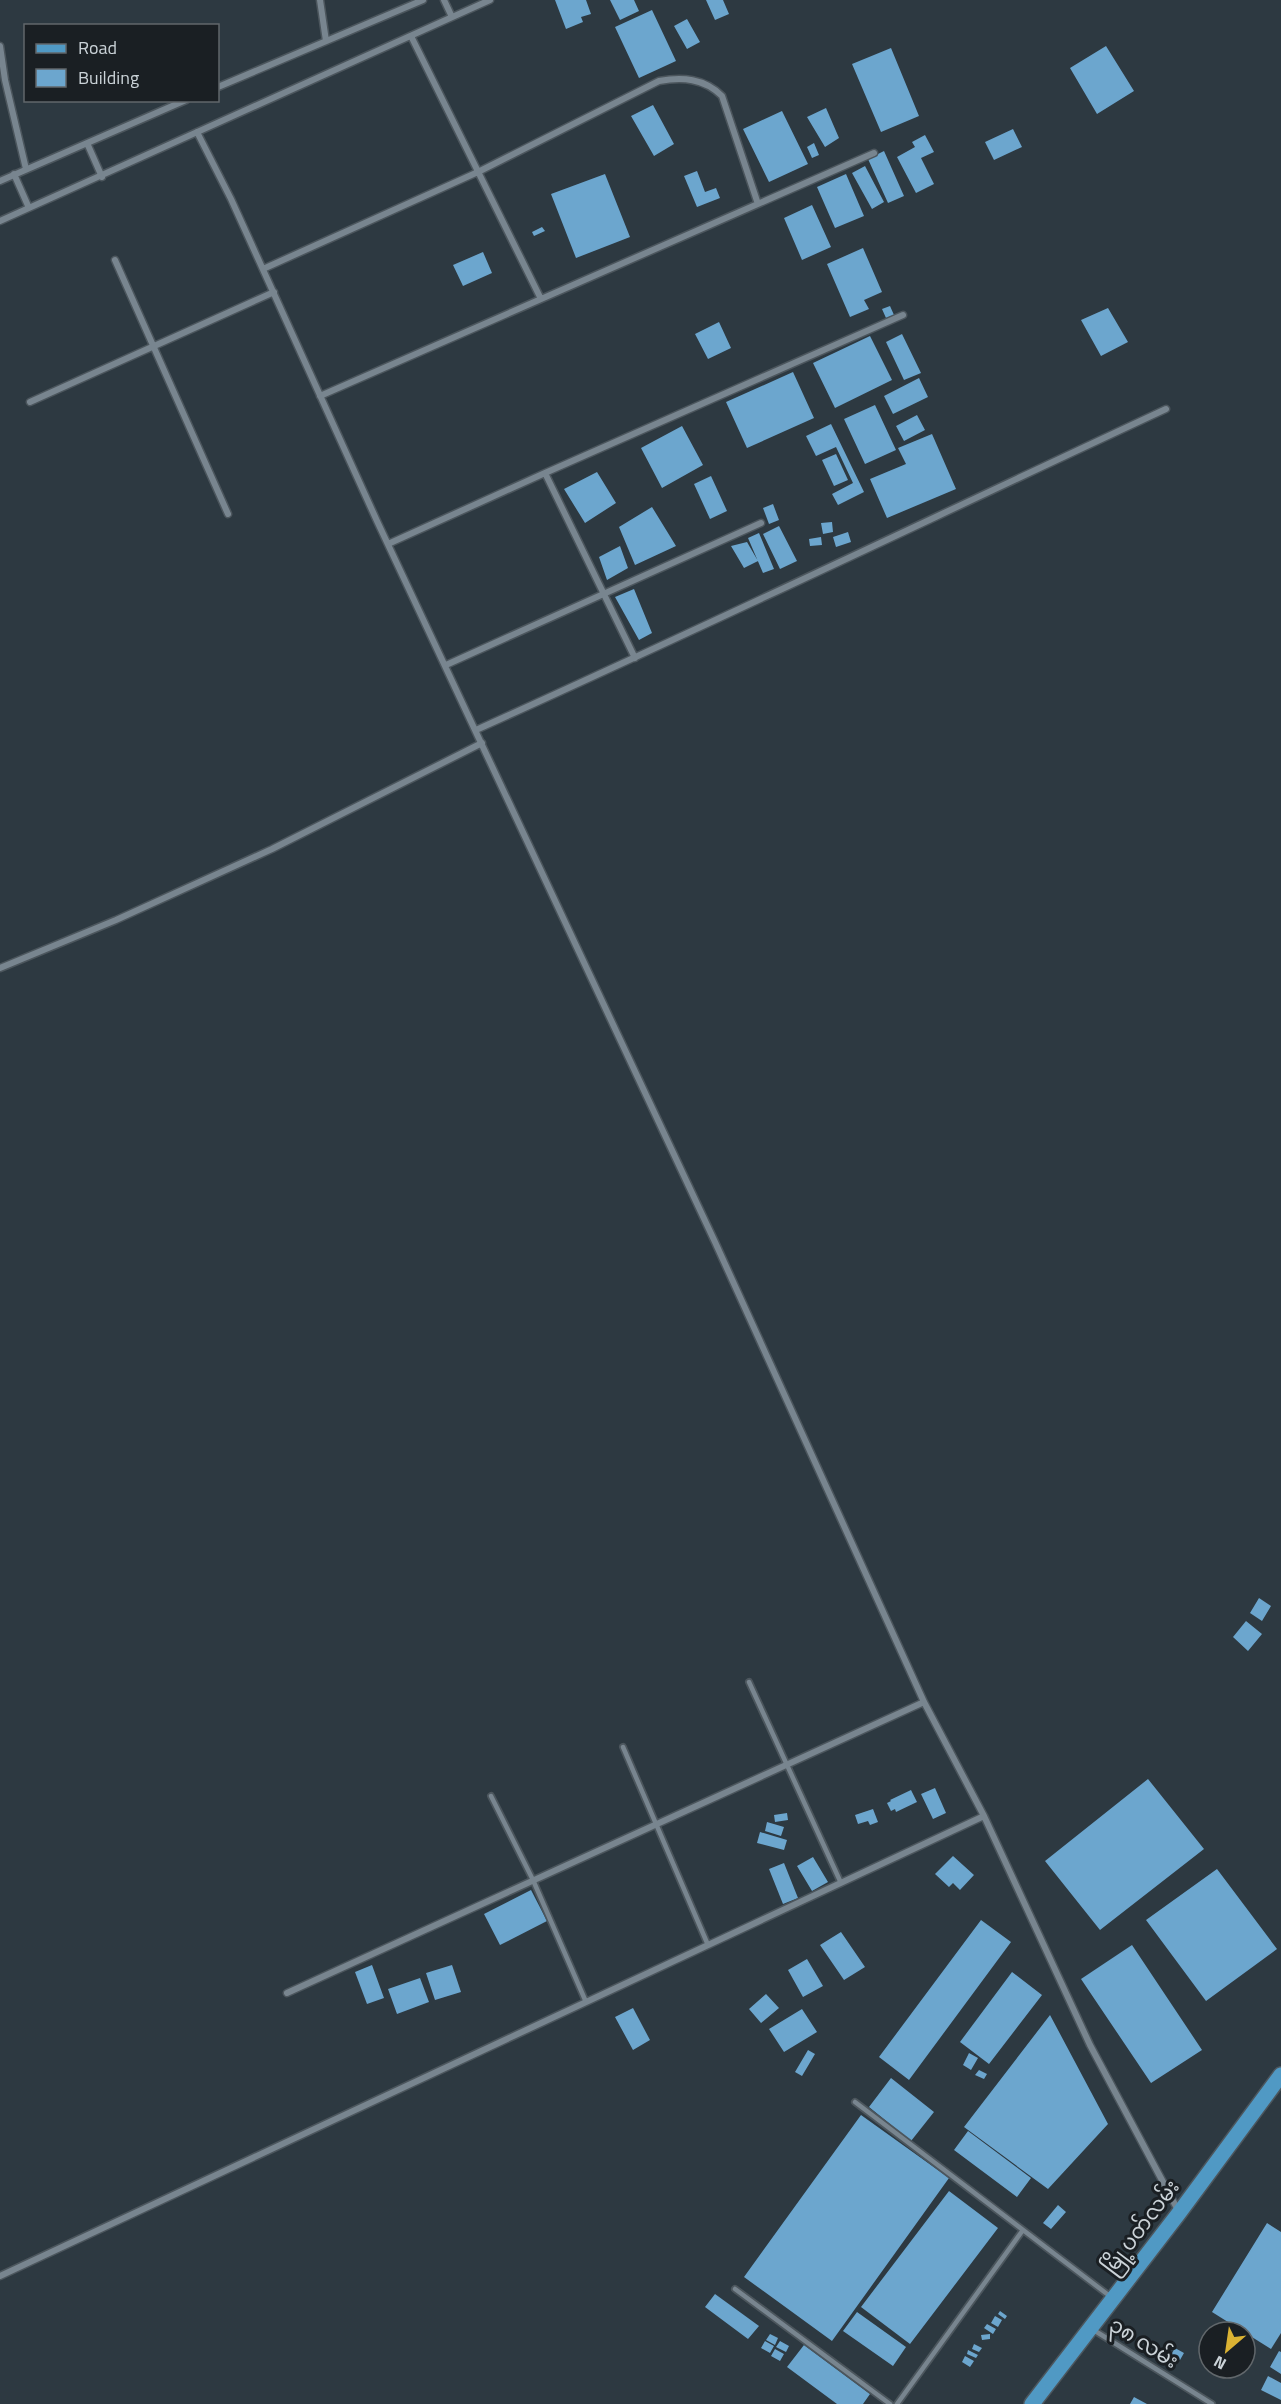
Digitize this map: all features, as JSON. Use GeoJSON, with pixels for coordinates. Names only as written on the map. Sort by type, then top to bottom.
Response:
{"type":"FeatureCollection","features":[{"type":"Feature","properties":{"kind":"main road","name":"မြို့ပတ်လမ်း"},"geometry":{"type":"LineString","coordinates":[[1032,2404],[1179,2213],[1281,2075]]}},
{"type":"Feature","properties":{"kind":"street"},"geometry":{"type":"LineString","coordinates":[[320,0],[326,41]]}},
{"type":"Feature","properties":{"kind":"street"},"geometry":{"type":"LineString","coordinates":[[219,87],[423,0]]}},
{"type":"Feature","properties":{"kind":"street"},"geometry":{"type":"LineString","coordinates":[[444,0],[451,14]]}},
{"type":"Feature","properties":{"kind":"street"},"geometry":{"type":"LineString","coordinates":[[0,221],[411,36],[451,14],[490,0]]}},
{"type":"Feature","properties":{"kind":"street"},"geometry":{"type":"LineString","coordinates":[[411,36],[541,299]]}},
{"type":"Feature","properties":{"kind":"street"},"geometry":{"type":"LineString","coordinates":[[0,46],[5,80],[26,169]]}},
{"type":"Feature","properties":{"kind":"street"},"geometry":{"type":"LineString","coordinates":[[263,269],[478,171],[659,81],[680,78],[712,86],[722,96],[758,204]]}},
{"type":"Feature","properties":{"kind":"street"},"geometry":{"type":"LineString","coordinates":[[0,181],[181,102]]}},
{"type":"Feature","properties":{"kind":"street"},"geometry":{"type":"LineString","coordinates":[[197,132],[274,292],[388,544],[710,1231],[924,1702],[984,1816],[1090,2045],[1179,2213]]}},
{"type":"Feature","properties":{"kind":"street"},"geometry":{"type":"LineString","coordinates":[[87,143],[102,177]]}},
{"type":"Feature","properties":{"kind":"street"},"geometry":{"type":"LineString","coordinates":[[320,396],[874,153]]}},
{"type":"Feature","properties":{"kind":"street"},"geometry":{"type":"LineString","coordinates":[[14,174],[29,208]]}},
{"type":"Feature","properties":{"kind":"street"},"geometry":{"type":"LineString","coordinates":[[115,260],[228,514]]}},
{"type":"Feature","properties":{"kind":"street"},"geometry":{"type":"LineString","coordinates":[[30,402],[274,292]]}},
{"type":"Feature","properties":{"kind":"street"},"geometry":{"type":"LineString","coordinates":[[388,544],[545,472],[903,315]]}},
{"type":"Feature","properties":{"kind":"street"},"geometry":{"type":"LineString","coordinates":[[476,730],[1166,409]]}},
{"type":"Feature","properties":{"kind":"street"},"geometry":{"type":"LineString","coordinates":[[545,472],[635,658]]}},
{"type":"Feature","properties":{"kind":"street"},"geometry":{"type":"LineString","coordinates":[[446,665],[761,523]]}},
{"type":"Feature","properties":{"kind":"street"},"geometry":{"type":"LineString","coordinates":[[0,968],[116,920],[272,849],[482,743]]}},
{"type":"Feature","properties":{"kind":"street"},"geometry":{"type":"LineString","coordinates":[[287,1993],[924,1702]]}},
{"type":"Feature","properties":{"kind":"street"},"geometry":{"type":"LineString","coordinates":[[0,2276],[984,1816]]}},
{"type":"Feature","properties":{"kind":"lane"},"geometry":{"type":"LineString","coordinates":[[749,1683],[841,1883]]}},
{"type":"Feature","properties":{"kind":"lane"},"geometry":{"type":"LineString","coordinates":[[623,1747],[708,1945]]}},
{"type":"Feature","properties":{"kind":"lane"},"geometry":{"type":"LineString","coordinates":[[491,1796],[533,1881],[586,2002]]}},
{"type":"Feature","properties":{"kind":"lane"},"geometry":{"type":"LineString","coordinates":[[855,2102],[1113,2299]]}},
{"type":"Feature","properties":{"kind":"lane"},"geometry":{"type":"LineString","coordinates":[[897,2404],[1023,2230]]}},
{"type":"Feature","properties":{"kind":"lane"},"geometry":{"type":"LineString","coordinates":[[735,2289],[890,2404]]}},
{"type":"Feature","properties":{"kind":"lane","name":"၃၈ လမ်း"},"geometry":{"type":"LineString","coordinates":[[1090,2328],[1212,2404]]}},
{"type":"Feature","properties":{"kind":"building"},"geometry":{"type":"Polygon","coordinates":[[[555,0],[586,0],[591,14],[581,17],[583,22],[566,29],[555,0]]]}},
{"type":"Feature","properties":{"kind":"building"},"geometry":{"type":"Polygon","coordinates":[[[610,0],[634,0],[639,11],[620,20],[610,0]]]}},
{"type":"Feature","properties":{"kind":"building"},"geometry":{"type":"Polygon","coordinates":[[[706,0],[723,0],[729,14],[715,20],[706,0]]]}},
{"type":"Feature","properties":{"kind":"building"},"geometry":{"type":"Polygon","coordinates":[[[652,10],[676,61],[639,78],[615,27],[652,10]]]}},
{"type":"Feature","properties":{"kind":"building"},"geometry":{"type":"Polygon","coordinates":[[[687,19],[700,42],[687,49],[674,26],[687,19]]]}},
{"type":"Feature","properties":{"kind":"building"},"geometry":{"type":"Polygon","coordinates":[[[1106,46],[1134,91],[1097,114],[1070,68],[1106,46]]]}},
{"type":"Feature","properties":{"kind":"building"},"geometry":{"type":"Polygon","coordinates":[[[891,48],[919,116],[881,132],[852,64],[891,48]]]}},
{"type":"Feature","properties":{"kind":"building"},"geometry":{"type":"Polygon","coordinates":[[[653,105],[674,144],[654,156],[631,116],[653,105]]]}},
{"type":"Feature","properties":{"kind":"building"},"geometry":{"type":"Polygon","coordinates":[[[826,108],[839,138],[825,147],[807,117],[826,108]]]}},
{"type":"Feature","properties":{"kind":"building"},"geometry":{"type":"Polygon","coordinates":[[[782,111],[808,164],[769,182],[743,129],[782,111]]]}},
{"type":"Feature","properties":{"kind":"building"},"geometry":{"type":"Polygon","coordinates":[[[1013,129],[1022,147],[994,160],[985,142],[1013,129]]]}},
{"type":"Feature","properties":{"kind":"building"},"geometry":{"type":"Polygon","coordinates":[[[925,135],[934,152],[921,158],[934,184],[916,193],[897,157],[915,147],[912,142],[925,135]]]}},
{"type":"Feature","properties":{"kind":"building"},"geometry":{"type":"Polygon","coordinates":[[[814,143],[819,155],[812,158],[807,147],[814,143]]]}},
{"type":"Feature","properties":{"kind":"building"},"geometry":{"type":"Polygon","coordinates":[[[884,151],[904,196],[888,203],[868,159],[884,151]]]}},
{"type":"Feature","properties":{"kind":"building"},"geometry":{"type":"Polygon","coordinates":[[[865,166],[884,202],[872,209],[852,173],[865,166]]]}},
{"type":"Feature","properties":{"kind":"building"},"geometry":{"type":"Polygon","coordinates":[[[697,171],[705,192],[716,188],[720,198],[697,207],[684,176],[697,171]]]}},
{"type":"Feature","properties":{"kind":"building"},"geometry":{"type":"Polygon","coordinates":[[[605,174],[630,237],[576,258],[551,194],[605,174]]]}},
{"type":"Feature","properties":{"kind":"building"},"geometry":{"type":"Polygon","coordinates":[[[846,174],[864,216],[835,228],[817,187],[846,174]]]}},
{"type":"Feature","properties":{"kind":"building"},"geometry":{"type":"Polygon","coordinates":[[[812,205],[831,247],[802,260],[784,218],[812,205]]]}},
{"type":"Feature","properties":{"kind":"building"},"geometry":{"type":"Polygon","coordinates":[[[542,227],[545,231],[534,236],[532,232],[542,227]]]}},
{"type":"Feature","properties":{"kind":"building"},"geometry":{"type":"Polygon","coordinates":[[[863,248],[882,292],[864,300],[869,309],[850,317],[827,264],[863,248]]]}},
{"type":"Feature","properties":{"kind":"building"},"geometry":{"type":"Polygon","coordinates":[[[483,252],[492,273],[463,286],[453,265],[483,252]]]}},
{"type":"Feature","properties":{"kind":"building"},"geometry":{"type":"Polygon","coordinates":[[[890,306],[894,315],[886,318],[882,309],[890,306]]]}},
{"type":"Feature","properties":{"kind":"building"},"geometry":{"type":"Polygon","coordinates":[[[1108,308],[1128,342],[1101,356],[1081,320],[1108,308]]]}},
{"type":"Feature","properties":{"kind":"building"},"geometry":{"type":"Polygon","coordinates":[[[719,322],[731,348],[708,359],[695,334],[719,322]]]}},
{"type":"Feature","properties":{"kind":"building"},"geometry":{"type":"Polygon","coordinates":[[[902,334],[921,373],[904,380],[886,342],[902,334]]]}},
{"type":"Feature","properties":{"kind":"building"},"geometry":{"type":"Polygon","coordinates":[[[870,336],[892,380],[835,408],[813,363],[870,336]]]}},
{"type":"Feature","properties":{"kind":"building"},"geometry":{"type":"Polygon","coordinates":[[[793,372],[814,418],[747,448],[726,402],[793,372]]]}},
{"type":"Feature","properties":{"kind":"building"},"geometry":{"type":"Polygon","coordinates":[[[919,378],[928,397],[893,414],[884,396],[919,378]]]}},
{"type":"Feature","properties":{"kind":"building"},"geometry":{"type":"Polygon","coordinates":[[[875,405],[896,450],[865,464],[844,419],[875,405]]]}},
{"type":"Feature","properties":{"kind":"building"},"geometry":{"type":"Polygon","coordinates":[[[917,415],[925,430],[904,441],[896,426],[917,415]]]}},
{"type":"Feature","properties":{"kind":"building"},"geometry":{"type":"Polygon","coordinates":[[[831,424],[864,492],[838,505],[832,494],[853,483],[836,447],[816,456],[806,436],[831,424]]]}},
{"type":"Feature","properties":{"kind":"building"},"geometry":{"type":"Polygon","coordinates":[[[682,426],[703,465],[662,488],[641,448],[682,426]]]}},
{"type":"Feature","properties":{"kind":"building"},"geometry":{"type":"Polygon","coordinates":[[[932,434],[956,489],[887,518],[870,479],[906,464],[898,448],[932,434]]]}},
{"type":"Feature","properties":{"kind":"building"},"geometry":{"type":"Polygon","coordinates":[[[836,454],[848,480],[834,486],[822,460],[836,454]]]}},
{"type":"Feature","properties":{"kind":"building"},"geometry":{"type":"Polygon","coordinates":[[[597,472],[616,503],[585,523],[564,489],[597,472]]]}},
{"type":"Feature","properties":{"kind":"building"},"geometry":{"type":"Polygon","coordinates":[[[711,476],[727,511],[710,519],[694,484],[711,476]]]}},
{"type":"Feature","properties":{"kind":"building"},"geometry":{"type":"Polygon","coordinates":[[[773,504],[779,520],[769,524],[763,508],[773,504]]]}},
{"type":"Feature","properties":{"kind":"building"},"geometry":{"type":"Polygon","coordinates":[[[652,507],[676,546],[635,565],[619,527],[652,507]]]}},
{"type":"Feature","properties":{"kind":"building"},"geometry":{"type":"Polygon","coordinates":[[[832,522],[833,532],[823,534],[821,523],[832,522]]]}},
{"type":"Feature","properties":{"kind":"building"},"geometry":{"type":"Polygon","coordinates":[[[779,526],[797,561],[780,569],[763,534],[779,526]]]}},
{"type":"Feature","properties":{"kind":"building"},"geometry":{"type":"Polygon","coordinates":[[[848,532],[851,542],[836,547],[833,537],[848,532]]]}},
{"type":"Feature","properties":{"kind":"building"},"geometry":{"type":"Polygon","coordinates":[[[759,533],[774,569],[763,573],[748,538],[759,533]]]}},
{"type":"Feature","properties":{"kind":"building"},"geometry":{"type":"Polygon","coordinates":[[[821,537],[822,545],[810,546],[809,539],[821,537]]]}},
{"type":"Feature","properties":{"kind":"building"},"geometry":{"type":"Polygon","coordinates":[[[747,542],[758,561],[744,568],[731,546],[747,542]]]}},
{"type":"Feature","properties":{"kind":"building"},"geometry":{"type":"Polygon","coordinates":[[[620,546],[628,568],[607,580],[599,557],[620,546]]]}},
{"type":"Feature","properties":{"kind":"building"},"geometry":{"type":"Polygon","coordinates":[[[634,589],[652,633],[639,640],[615,597],[634,589]]]}},
{"type":"Feature","properties":{"kind":"building"},"geometry":{"type":"Polygon","coordinates":[[[1259,1598],[1271,1606],[1262,1621],[1250,1613],[1259,1598]]]}},
{"type":"Feature","properties":{"kind":"building"},"geometry":{"type":"Polygon","coordinates":[[[1246,1621],[1262,1634],[1248,1651],[1233,1637],[1246,1621]]]}},
{"type":"Feature","properties":{"kind":"building"},"geometry":{"type":"Polygon","coordinates":[[[1148,1779],[1204,1849],[1100,1930],[1045,1861],[1148,1779]]]}},
{"type":"Feature","properties":{"kind":"building"},"geometry":{"type":"Polygon","coordinates":[[[935,1788],[946,1813],[933,1819],[921,1794],[935,1788]]]}},
{"type":"Feature","properties":{"kind":"building"},"geometry":{"type":"Polygon","coordinates":[[[911,1790],[917,1802],[896,1812],[895,1809],[891,1811],[887,1803],[911,1790]]]}},
{"type":"Feature","properties":{"kind":"building"},"geometry":{"type":"Polygon","coordinates":[[[873,1809],[878,1822],[870,1825],[868,1821],[858,1824],[855,1815],[873,1809]]]}},
{"type":"Feature","properties":{"kind":"building"},"geometry":{"type":"Polygon","coordinates":[[[787,1813],[788,1820],[775,1822],[774,1815],[787,1813]]]}},
{"type":"Feature","properties":{"kind":"building"},"geometry":{"type":"Polygon","coordinates":[[[767,1822],[784,1827],[781,1836],[765,1831],[767,1822]]]}},
{"type":"Feature","properties":{"kind":"building"},"geometry":{"type":"Polygon","coordinates":[[[760,1832],[787,1840],[784,1850],[757,1843],[760,1832]]]}},
{"type":"Feature","properties":{"kind":"building"},"geometry":{"type":"Polygon","coordinates":[[[953,1856],[974,1875],[960,1890],[953,1883],[949,1887],[935,1874],[953,1856]]]}},
{"type":"Feature","properties":{"kind":"building"},"geometry":{"type":"Polygon","coordinates":[[[813,1857],[828,1882],[812,1891],[797,1866],[813,1857]]]}},
{"type":"Feature","properties":{"kind":"building"},"geometry":{"type":"Polygon","coordinates":[[[784,1863],[798,1898],[783,1904],[769,1869],[784,1863]]]}},
{"type":"Feature","properties":{"kind":"building"},"geometry":{"type":"Polygon","coordinates":[[[1217,1869],[1277,1949],[1206,2001],[1146,1920],[1217,1869]]]}},
{"type":"Feature","properties":{"kind":"building"},"geometry":{"type":"Polygon","coordinates":[[[531,1890],[547,1921],[500,1945],[484,1914],[531,1890]]]}},
{"type":"Feature","properties":{"kind":"building"},"geometry":{"type":"Polygon","coordinates":[[[981,1920],[1011,1942],[909,2080],[879,2057],[981,1920]]]}},
{"type":"Feature","properties":{"kind":"building"},"geometry":{"type":"Polygon","coordinates":[[[841,1932],[865,1967],[844,1980],[820,1945],[841,1932]]]}},
{"type":"Feature","properties":{"kind":"building"},"geometry":{"type":"Polygon","coordinates":[[[1132,1945],[1202,2050],[1151,2083],[1081,1979],[1132,1945]]]}},
{"type":"Feature","properties":{"kind":"building"},"geometry":{"type":"Polygon","coordinates":[[[807,1959],[823,1986],[803,1997],[788,1970],[807,1959]]]}},
{"type":"Feature","properties":{"kind":"building"},"geometry":{"type":"Polygon","coordinates":[[[372,1965],[384,1998],[367,2004],[355,1972],[372,1965]]]}},
{"type":"Feature","properties":{"kind":"building"},"geometry":{"type":"Polygon","coordinates":[[[452,1965],[461,1992],[435,2000],[426,1973],[452,1965]]]}},
{"type":"Feature","properties":{"kind":"building"},"geometry":{"type":"Polygon","coordinates":[[[1012,1972],[1042,1995],[989,2064],[960,2042],[1012,1972]]]}},
{"type":"Feature","properties":{"kind":"building"},"geometry":{"type":"Polygon","coordinates":[[[420,1978],[429,2002],[397,2014],[388,1989],[420,1978]]]}},
{"type":"Feature","properties":{"kind":"building"},"geometry":{"type":"Polygon","coordinates":[[[766,1994],[779,2008],[761,2023],[749,2009],[766,1994]]]}},
{"type":"Feature","properties":{"kind":"building"},"geometry":{"type":"Polygon","coordinates":[[[633,2008],[650,2040],[633,2050],[615,2017],[633,2008]]]}},
{"type":"Feature","properties":{"kind":"building"},"geometry":{"type":"Polygon","coordinates":[[[802,2009],[817,2032],[784,2052],[769,2029],[802,2009]]]}},
{"type":"Feature","properties":{"kind":"building"},"geometry":{"type":"Polygon","coordinates":[[[1050,2015],[1108,2124],[1048,2189],[964,2127],[1050,2015]]]}},
{"type":"Feature","properties":{"kind":"building"},"geometry":{"type":"Polygon","coordinates":[[[808,2050],[815,2054],[802,2076],[795,2072],[808,2050]]]}},
{"type":"Feature","properties":{"kind":"building"},"geometry":{"type":"Polygon","coordinates":[[[969,2053],[978,2058],[971,2070],[963,2065],[969,2053]]]}},
{"type":"Feature","properties":{"kind":"building"},"geometry":{"type":"Polygon","coordinates":[[[979,2070],[987,2074],[984,2079],[975,2075],[979,2070]]]}},
{"type":"Feature","properties":{"kind":"building"},"geometry":{"type":"Polygon","coordinates":[[[891,2078],[934,2112],[911,2141],[869,2107],[891,2078]]]}},
{"type":"Feature","properties":{"kind":"building"},"geometry":{"type":"Polygon","coordinates":[[[861,2115],[949,2178],[832,2341],[744,2277],[861,2115]]]}},
{"type":"Feature","properties":{"kind":"building"},"geometry":{"type":"Polygon","coordinates":[[[968,2131],[1031,2178],[1017,2197],[954,2150],[968,2131]]]}},
{"type":"Feature","properties":{"kind":"building"},"geometry":{"type":"Polygon","coordinates":[[[949,2191],[998,2228],[910,2344],[861,2307],[949,2191]]]}},
{"type":"Feature","properties":{"kind":"building"},"geometry":{"type":"Polygon","coordinates":[[[1058,2205],[1066,2212],[1051,2229],[1043,2223],[1058,2205]]]}},
{"type":"Feature","properties":{"kind":"building"},"geometry":{"type":"Polygon","coordinates":[[[1267,2223],[1281,2232],[1281,2333],[1271,2349],[1257,2340],[1257,2320],[1225,2320],[1212,2312],[1267,2223]]]}},
{"type":"Feature","properties":{"kind":"building"},"geometry":{"type":"Polygon","coordinates":[[[715,2294],[759,2326],[748,2339],[705,2307],[715,2294]]]}},
{"type":"Feature","properties":{"kind":"building"},"geometry":{"type":"Polygon","coordinates":[[[1000,2311],[1007,2316],[1005,2319],[998,2314],[1000,2311]]]}},
{"type":"Feature","properties":{"kind":"building"},"geometry":{"type":"Polygon","coordinates":[[[857,2312],[906,2347],[893,2366],[843,2331],[857,2312]]]}},
{"type":"Feature","properties":{"kind":"building"},"geometry":{"type":"Polygon","coordinates":[[[995,2316],[1002,2320],[998,2327],[991,2323],[995,2316]]]}},
{"type":"Feature","properties":{"kind":"building"},"geometry":{"type":"Polygon","coordinates":[[[987,2324],[996,2329],[993,2334],[984,2328],[987,2324]]]}},
{"type":"Feature","properties":{"kind":"building"},"geometry":{"type":"Polygon","coordinates":[[[770,2334],[778,2338],[775,2345],[766,2340],[770,2334]]]}},
{"type":"Feature","properties":{"kind":"building"},"geometry":{"type":"Polygon","coordinates":[[[990,2334],[990,2339],[982,2340],[981,2335],[990,2334]]]}},
{"type":"Feature","properties":{"kind":"building"},"geometry":{"type":"Polygon","coordinates":[[[765,2341],[774,2346],[770,2353],[761,2348],[765,2341]]]}},
{"type":"Feature","properties":{"kind":"building"},"geometry":{"type":"Polygon","coordinates":[[[780,2341],[789,2346],[786,2352],[776,2347],[780,2341]]]}},
{"type":"Feature","properties":{"kind":"building"},"geometry":{"type":"Polygon","coordinates":[[[974,2344],[982,2348],[979,2352],[972,2349],[974,2344]]]}},
{"type":"Feature","properties":{"kind":"building"},"geometry":{"type":"Polygon","coordinates":[[[804,2345],[870,2394],[863,2404],[837,2404],[787,2367],[804,2345]]]}},
{"type":"Feature","properties":{"kind":"building"},"geometry":{"type":"Polygon","coordinates":[[[1175,2348],[1184,2353],[1180,2360],[1171,2355],[1175,2348]]]}},
{"type":"Feature","properties":{"kind":"building"},"geometry":{"type":"Polygon","coordinates":[[[775,2349],[784,2354],[780,2361],[771,2356],[775,2349]]]}},
{"type":"Feature","properties":{"kind":"building"},"geometry":{"type":"Polygon","coordinates":[[[968,2350],[978,2355],[976,2358],[967,2354],[968,2350]]]}},
{"type":"Feature","properties":{"kind":"building"},"geometry":{"type":"Polygon","coordinates":[[[1279,2351],[1281,2352],[1281,2374],[1270,2367],[1279,2351]]]}},
{"type":"Feature","properties":{"kind":"building"},"geometry":{"type":"Polygon","coordinates":[[[965,2356],[974,2361],[970,2367],[962,2362],[965,2356]]]}},
{"type":"Feature","properties":{"kind":"building"},"geometry":{"type":"Polygon","coordinates":[[[1268,2376],[1281,2383],[1281,2400],[1261,2390],[1268,2376]]]}},
{"type":"Feature","properties":{"kind":"building"},"geometry":{"type":"Polygon","coordinates":[[[1134,2397],[1147,2404],[1130,2404],[1134,2397]]]}}]}
